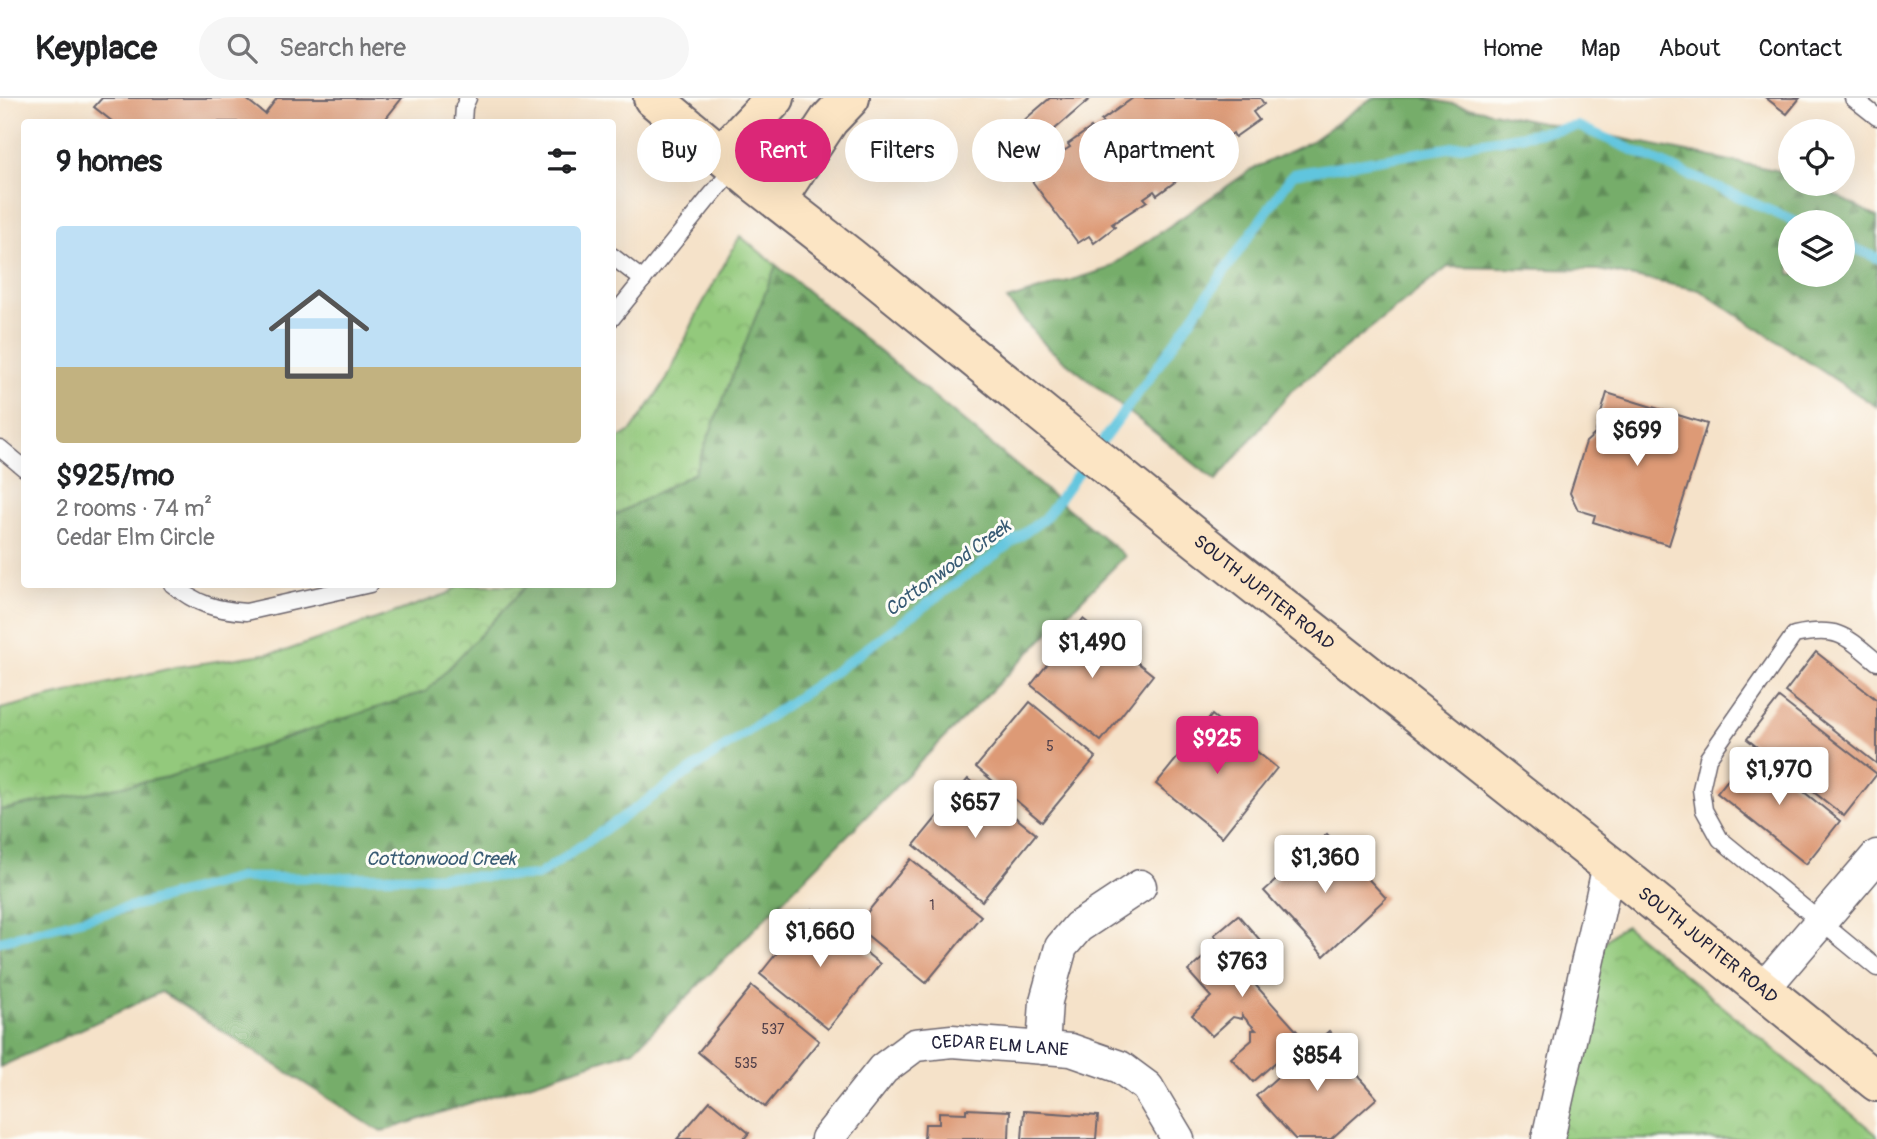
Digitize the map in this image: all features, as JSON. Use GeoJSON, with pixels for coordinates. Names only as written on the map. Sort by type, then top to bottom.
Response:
{"type":"FeatureCollection","features":[{"type":"Feature","properties":{"kind":"street","name":"SOUTH JUPITER ROAD"},"geometry":{"type":"LineString","coordinates":[[653,98],[1198,540],[1609,865],[1877,1082]]}},
{"type":"Feature","properties":{"kind":"street"},"geometry":{"type":"LineString","coordinates":[[729,160],[775,98]]}},
{"type":"Feature","properties":{"kind":"street"},"geometry":{"type":"LineString","coordinates":[[777,199],[829,120],[850,98]]}},
{"type":"Feature","properties":{"kind":"street"},"geometry":{"type":"LineString","coordinates":[[1763,989],[1877,856]]}},
{"type":"Feature","properties":{"kind":"street"},"geometry":{"type":"LineString","coordinates":[[1548,1139],[1609,865]]}},
{"type":"Feature","properties":{"kind":"street"},"geometry":{"type":"LineString","coordinates":[[1043,1048],[1046,1001],[1061,947],[1078,927],[1140,886]]}},
{"type":"Feature","properties":{"kind":"street","name":"CEDAR ELM LANE"},"geometry":{"type":"LineString","coordinates":[[827,1139],[883,1069],[915,1045],[952,1041],[1071,1050],[1121,1067],[1147,1087],[1178,1139]]}},
{"type":"Feature","properties":{"kind":"lane"},"geometry":{"type":"LineString","coordinates":[[463,119],[468,98]]}},
{"type":"Feature","properties":{"kind":"lane"},"geometry":{"type":"LineString","coordinates":[[1853,98],[1877,117]]}},
{"type":"Feature","properties":{"kind":"lane"},"geometry":{"type":"LineString","coordinates":[[616,313],[708,199],[729,160]]}},
{"type":"Feature","properties":{"kind":"lane"},"geometry":{"type":"LineString","coordinates":[[616,259],[643,280]]}},
{"type":"Feature","properties":{"kind":"lane"},"geometry":{"type":"LineString","coordinates":[[0,448],[21,466]]}},
{"type":"Feature","properties":{"kind":"lane"},"geometry":{"type":"LineString","coordinates":[[177,588],[206,606],[246,612],[352,588]]}},
{"type":"Feature","properties":{"kind":"lane"},"geometry":{"type":"LineString","coordinates":[[1877,662],[1850,639],[1833,632],[1816,631],[1794,635],[1708,758],[1701,789],[1704,810],[1720,839],[1877,968]]}},
{"type":"Feature","properties":{"kind":"green space"},"geometry":{"type":"Polygon","coordinates":[[[1372,98],[1424,98],[1778,171],[1778,196],[1838,196],[1877,217],[1877,407],[1699,290],[1599,270],[1448,267],[1291,391],[1216,481],[1047,347],[1007,300],[1107,269],[1233,182],[1239,182],[1239,178],[1252,169],[1310,142],[1372,98]]]}},
{"type":"Feature","properties":{"kind":"green space"},"geometry":{"type":"Polygon","coordinates":[[[740,236],[776,265],[694,473],[616,514],[616,440],[631,431],[667,379],[698,312],[740,236]]]}},
{"type":"Feature","properties":{"kind":"green space"},"geometry":{"type":"Polygon","coordinates":[[[776,265],[1125,556],[634,1050],[381,1132],[161,992],[0,1067],[0,810],[168,777],[426,691],[524,588],[616,588],[616,514],[694,473],[776,265]]]}},
{"type":"Feature","properties":{"kind":"green space"},"geometry":{"type":"Polygon","coordinates":[[[456,588],[524,588],[427,691],[168,777],[0,810],[0,709],[176,667],[285,651],[447,594],[456,588]]]}},
{"type":"Feature","properties":{"kind":"green space"},"geometry":{"type":"Polygon","coordinates":[[[1626,926],[1877,1135],[1877,1139],[1556,1139],[1604,942],[1626,926]]]}},
{"type":"Feature","properties":{"kind":"building"},"geometry":{"type":"Polygon","coordinates":[[[102,98],[245,98],[265,114],[277,98],[402,98],[385,119],[109,119],[94,107],[102,98]]]}},
{"type":"Feature","properties":{"kind":"building"},"geometry":{"type":"Polygon","coordinates":[[[1050,98],[1091,98],[1065,120],[1026,119],[1050,98]]]}},
{"type":"Feature","properties":{"kind":"building"},"geometry":{"type":"Polygon","coordinates":[[[1133,98],[1260,98],[1264,104],[1253,112],[1259,120],[1239,134],[1239,119],[1104,119],[1133,98]]]}},
{"type":"Feature","properties":{"kind":"building"},"geometry":{"type":"Polygon","coordinates":[[[1766,98],[1800,98],[1787,114],[1766,98]]]}},
{"type":"Feature","properties":{"kind":"building"},"geometry":{"type":"Polygon","coordinates":[[[1079,136],[1079,182],[1175,182],[1157,195],[1154,191],[1144,198],[1147,201],[1112,224],[1115,227],[1094,243],[1089,236],[1078,243],[1033,182],[1065,182],[1065,150],[1070,147],[1068,144],[1079,136]]]}},
{"type":"Feature","properties":{"kind":"building"},"geometry":{"type":"Polygon","coordinates":[[[1607,393],[1707,424],[1669,545],[1593,522],[1595,515],[1578,510],[1570,493],[1586,442],[1595,434],[1607,393]]]}},
{"type":"Feature","properties":{"kind":"building"},"geometry":{"type":"Polygon","coordinates":[[[1083,619],[1153,675],[1101,741],[1031,685],[1083,619]]]}},
{"type":"Feature","properties":{"kind":"building"},"geometry":{"type":"Polygon","coordinates":[[[1816,652],[1877,700],[1877,764],[1785,692],[1816,652]]]}},
{"type":"Feature","properties":{"kind":"building"},"geometry":{"type":"Polygon","coordinates":[[[1779,698],[1877,774],[1844,816],[1747,739],[1779,698]]]}},
{"type":"Feature","properties":{"kind":"building"},"geometry":{"type":"Polygon","coordinates":[[[1030,702],[1096,757],[1042,822],[976,767],[1030,702]]]}},
{"type":"Feature","properties":{"kind":"building"},"geometry":{"type":"Polygon","coordinates":[[[1212,715],[1277,768],[1222,837],[1156,784],[1212,715]]]}},
{"type":"Feature","properties":{"kind":"building"},"geometry":{"type":"Polygon","coordinates":[[[1752,750],[1840,821],[1806,864],[1717,793],[1752,750]]]}},
{"type":"Feature","properties":{"kind":"building"},"geometry":{"type":"Polygon","coordinates":[[[968,779],[1036,834],[982,901],[914,845],[968,779]]]}},
{"type":"Feature","properties":{"kind":"building"},"geometry":{"type":"Polygon","coordinates":[[[1327,834],[1386,898],[1324,956],[1264,891],[1327,834]]]}},
{"type":"Feature","properties":{"kind":"building"},"geometry":{"type":"Polygon","coordinates":[[[911,859],[981,916],[926,983],[856,926],[911,859]]]}},
{"type":"Feature","properties":{"kind":"building"},"geometry":{"type":"Polygon","coordinates":[[[812,909],[880,964],[828,1029],[760,974],[812,909]]]}},
{"type":"Feature","properties":{"kind":"building"},"geometry":{"type":"Polygon","coordinates":[[[1238,915],[1267,948],[1242,970],[1303,1038],[1253,1082],[1231,1058],[1252,1040],[1252,1030],[1256,1030],[1242,1015],[1242,1019],[1233,1017],[1212,1036],[1192,1015],[1211,997],[1188,971],[1213,949],[1213,940],[1219,940],[1214,935],[1238,915]]]}},
{"type":"Feature","properties":{"kind":"building"},"geometry":{"type":"Polygon","coordinates":[[[752,986],[819,1041],[765,1107],[698,1052],[752,986]]]}},
{"type":"Feature","properties":{"kind":"building"},"geometry":{"type":"Polygon","coordinates":[[[1329,1031],[1346,1050],[1340,1056],[1377,1098],[1331,1139],[1295,1139],[1256,1096],[1329,1031]]]}},
{"type":"Feature","properties":{"kind":"building"},"geometry":{"type":"Polygon","coordinates":[[[710,1101],[749,1133],[744,1139],[677,1139],[710,1101]]]}},
{"type":"Feature","properties":{"kind":"building"},"geometry":{"type":"Polygon","coordinates":[[[966,1109],[1010,1111],[1009,1139],[924,1139],[925,1124],[939,1124],[939,1112],[966,1113],[966,1109]]]}},
{"type":"Feature","properties":{"kind":"building"},"geometry":{"type":"Polygon","coordinates":[[[1024,1111],[1098,1116],[1096,1139],[1022,1139],[1024,1111]]]}},
{"type":"Feature","properties":{"kind":"waterway","name":"Cottonwood Creek"},"geometry":{"type":"LineString","coordinates":[[1097,448],[1293,174],[1578,126],[1778,214]]}},
{"type":"Feature","properties":{"kind":"waterway","name":"Cottonwood Creek"},"geometry":{"type":"LineString","coordinates":[[1855,248],[1877,258]]}},
{"type":"Feature","properties":{"kind":"waterway","name":"Cottonwood Creek"},"geometry":{"type":"LineString","coordinates":[[0,941],[239,878],[537,876],[833,673],[1045,518],[1088,460]]}}]}
